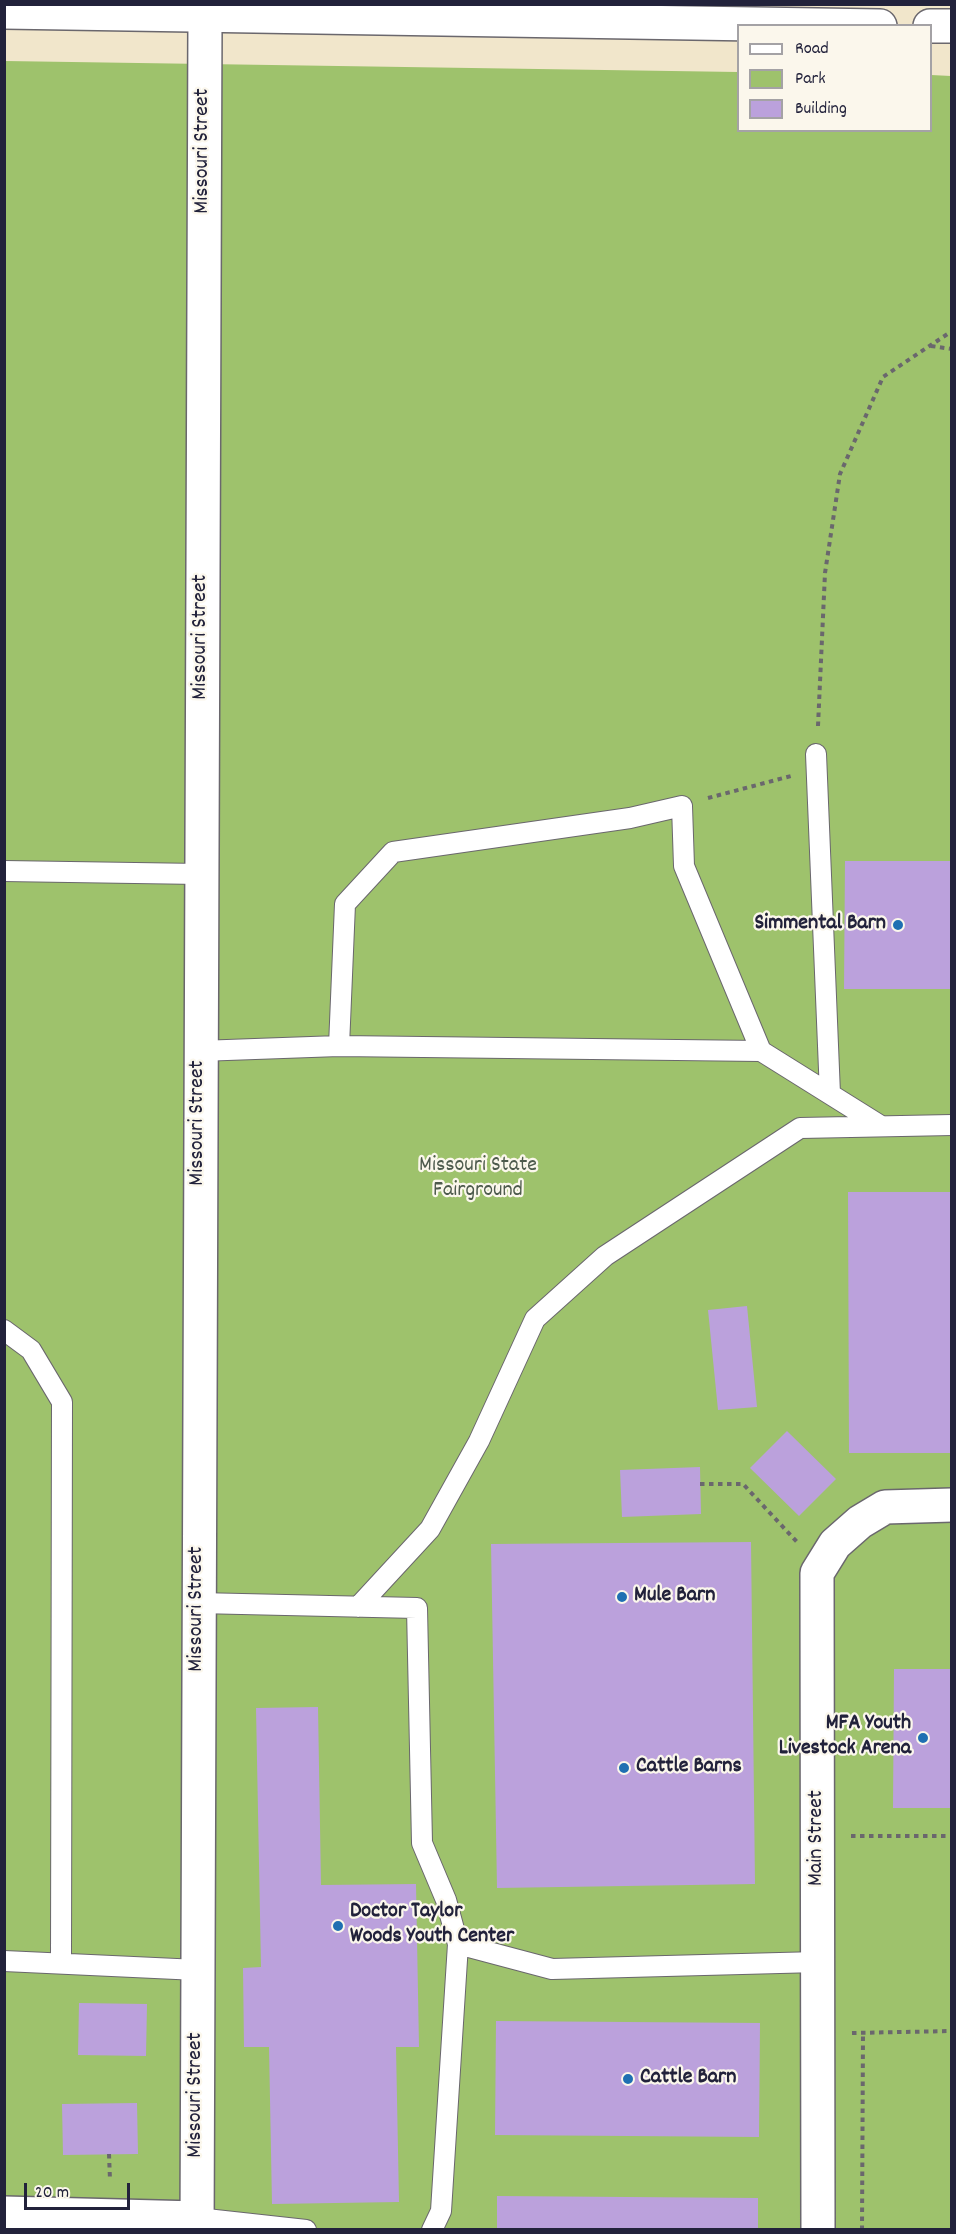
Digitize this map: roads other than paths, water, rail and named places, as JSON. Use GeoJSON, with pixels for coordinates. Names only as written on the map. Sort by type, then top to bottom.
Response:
{"type":"FeatureCollection","features":[{"type":"Feature","properties":{"kind":"street"},"geometry":{"type":"LineString","coordinates":[[4,12],[745,24]]}},
{"type":"Feature","properties":{"kind":"street","name":"Missouri Street"},"geometry":{"type":"LineString","coordinates":[[197,2224],[200,874],[205,16]]}},
{"type":"Feature","properties":{"kind":"street"},"geometry":{"type":"LineString","coordinates":[[932,26],[951,27]]}},
{"type":"Feature","properties":{"kind":"street","name":"Main Street"},"geometry":{"type":"LineString","coordinates":[[818,2229],[817,1573],[836,1544],[860,1522],[885,1508],[951,1505]]}},
{"type":"Feature","properties":{"kind":"street"},"geometry":{"type":"LineString","coordinates":[[4,2213],[197,2224]]}},
{"type":"Feature","properties":{"kind":"lane"},"geometry":{"type":"LineString","coordinates":[[816,754],[830,1094]]}},
{"type":"Feature","properties":{"kind":"lane"},"geometry":{"type":"LineString","coordinates":[[339,1046],[345,904],[393,852],[630,818],[682,806],[684,866],[761,1051]]}},
{"type":"Feature","properties":{"kind":"lane"},"geometry":{"type":"LineString","coordinates":[[4,872],[200,874]]}},
{"type":"Feature","properties":{"kind":"lane"},"geometry":{"type":"LineString","coordinates":[[200,1051],[339,1046],[761,1051],[881,1126]]}},
{"type":"Feature","properties":{"kind":"lane"},"geometry":{"type":"LineString","coordinates":[[358,1607],[430,1529],[479,1441],[535,1319],[605,1256],[800,1128],[951,1125]]}},
{"type":"Feature","properties":{"kind":"lane"},"geometry":{"type":"LineString","coordinates":[[4,1330],[31,1350],[62,1402],[61,1962]]}},
{"type":"Feature","properties":{"kind":"lane"},"geometry":{"type":"LineString","coordinates":[[198,1603],[417,1608],[422,1843],[446,1900],[458,1944],[441,2211],[432,2229]]}},
{"type":"Feature","properties":{"kind":"lane"},"geometry":{"type":"LineString","coordinates":[[458,1944],[552,1969],[818,1962]]}},
{"type":"Feature","properties":{"kind":"lane"},"geometry":{"type":"LineString","coordinates":[[4,1960],[198,1970]]}},
{"type":"Feature","properties":{"kind":"lane"},"geometry":{"type":"LineString","coordinates":[[197,2224],[306,2229]]}},
{"type":"Feature","properties":{"kind":"place","name":"Simmental Barn"},"geometry":{"type":"Point","coordinates":[898,925]}},
{"type":"Feature","properties":{"kind":"place","name":"Mule Barn"},"geometry":{"type":"Point","coordinates":[622,1597]}},
{"type":"Feature","properties":{"kind":"place","name":"MFA Youth Livestock Arena"},"geometry":{"type":"Point","coordinates":[923,1738]}},
{"type":"Feature","properties":{"kind":"place","name":"Cattle Barns"},"geometry":{"type":"Point","coordinates":[624,1768]}},
{"type":"Feature","properties":{"kind":"place","name":"Doctor Taylor Woods Youth Center"},"geometry":{"type":"Point","coordinates":[338,1926]}},
{"type":"Feature","properties":{"kind":"place","name":"Cattle Barn"},"geometry":{"type":"Point","coordinates":[628,2079]}},
{"type":"Feature","properties":{"kind":"park label","name":"Missouri State Fairground"},"geometry":{"type":"Point","coordinates":[478,1180]}}]}
